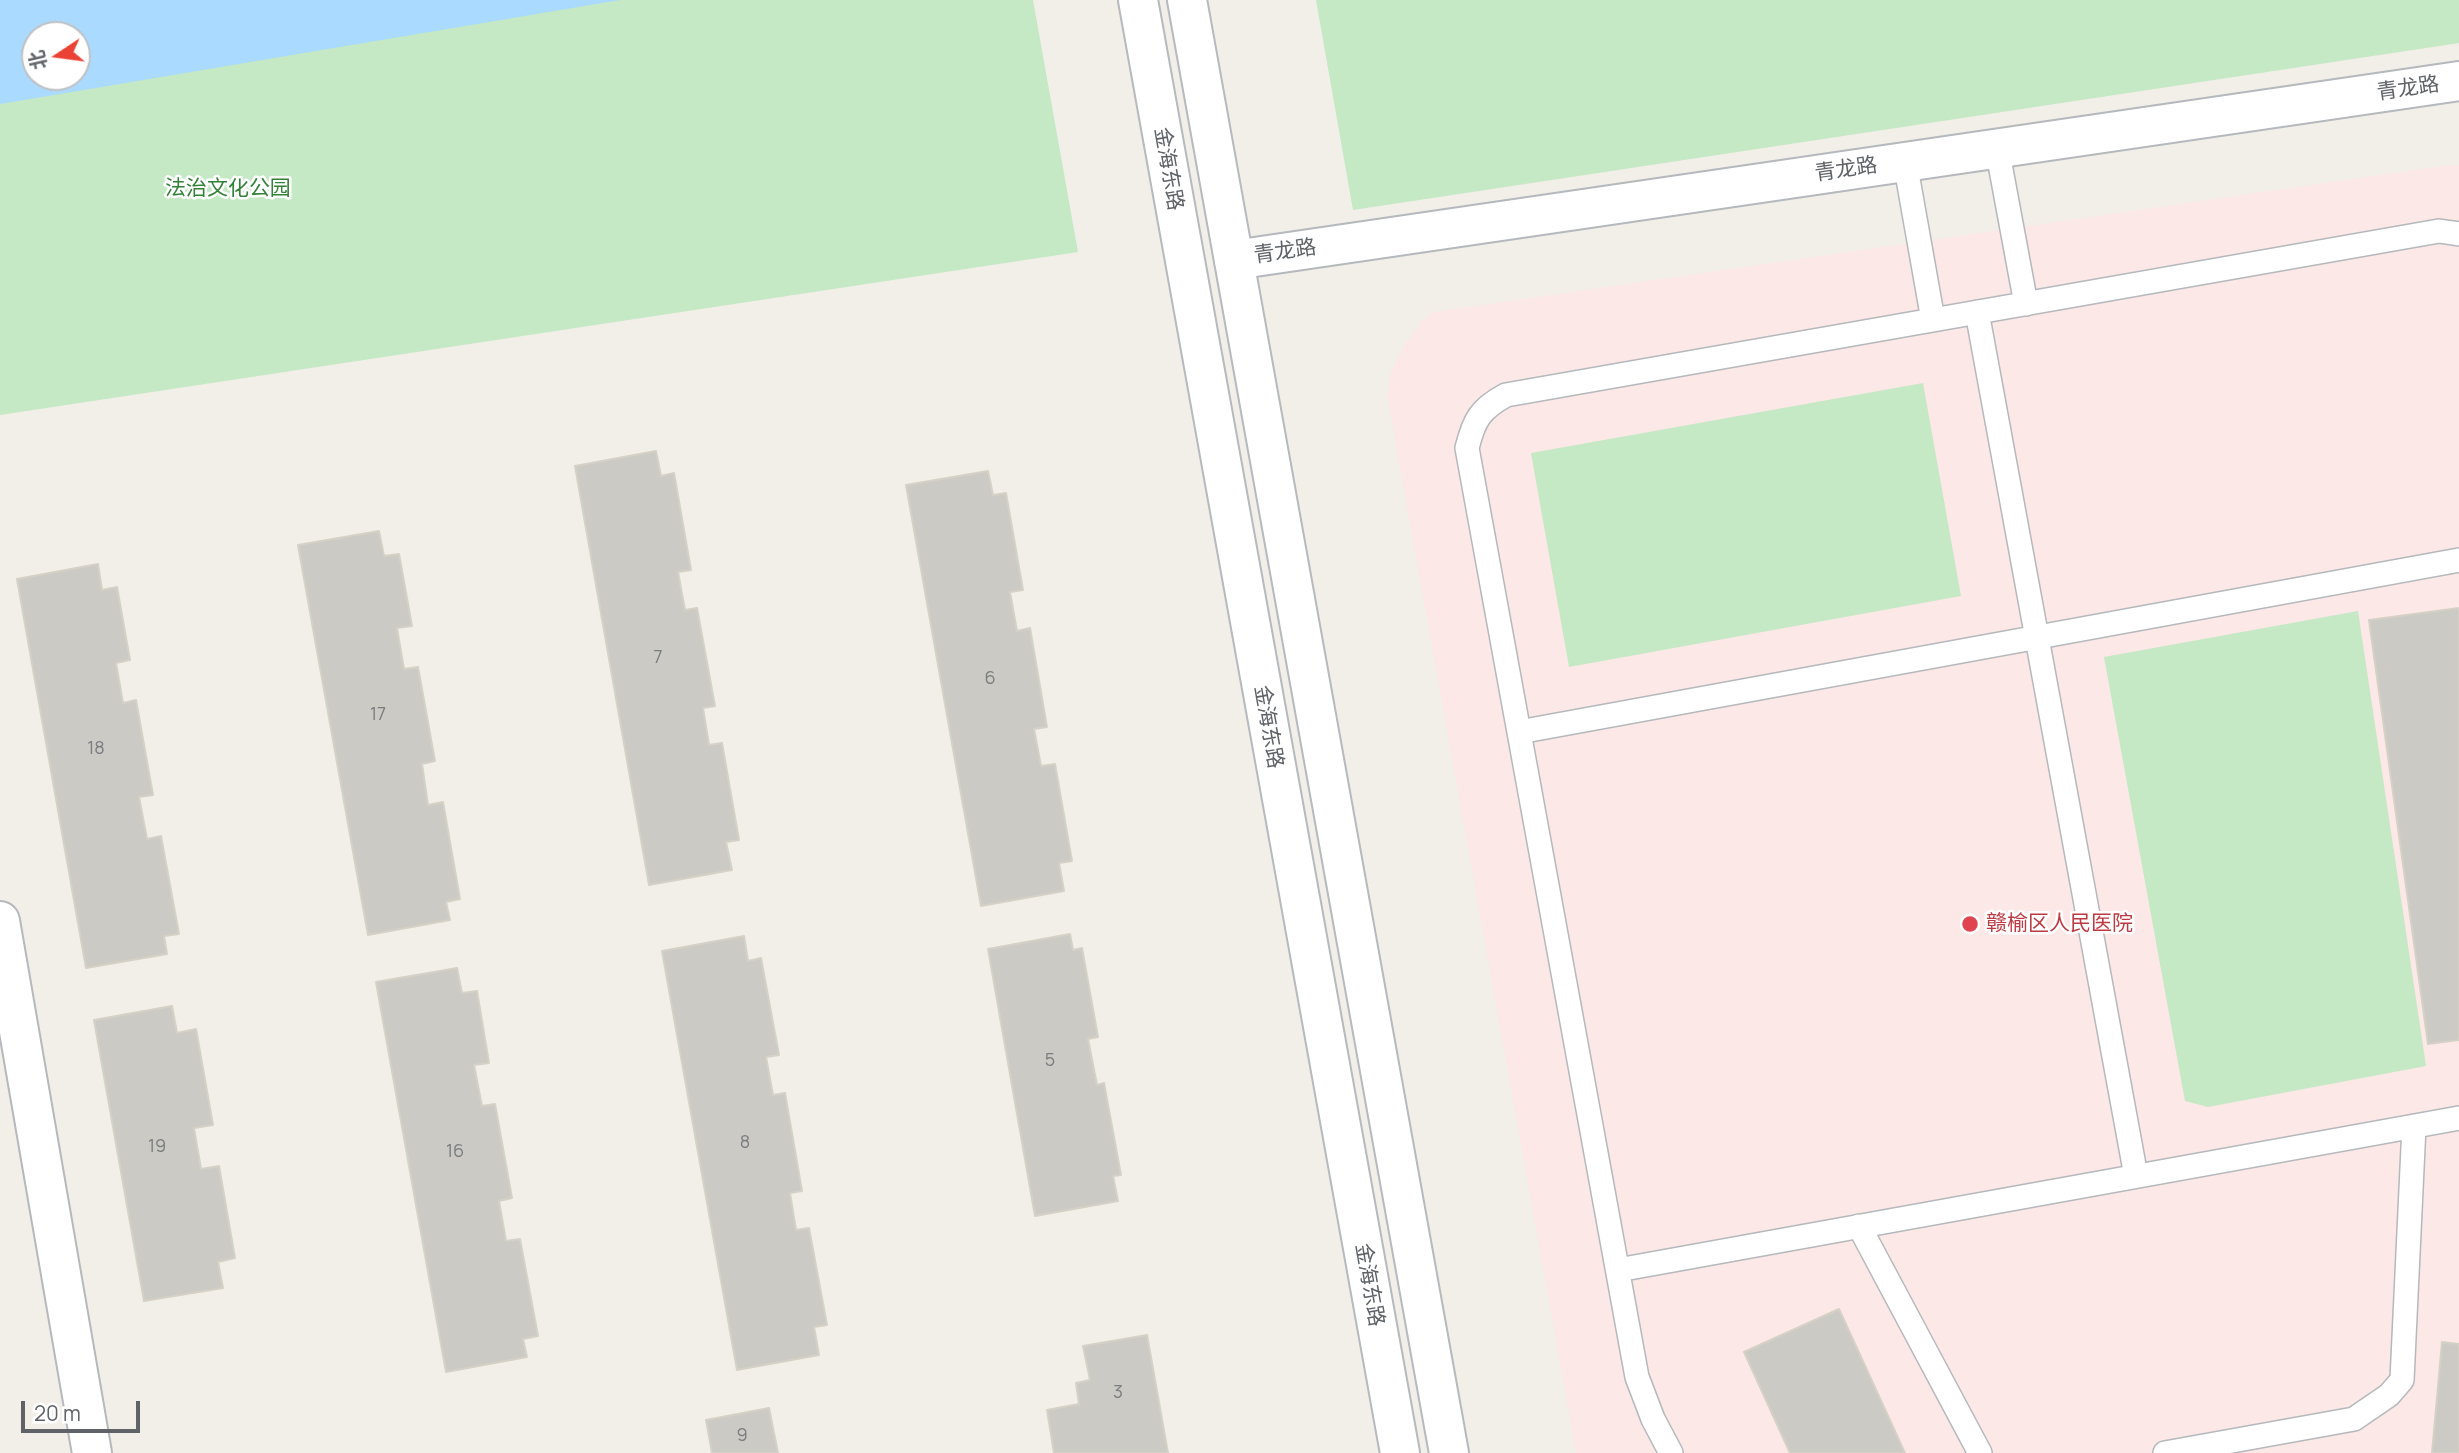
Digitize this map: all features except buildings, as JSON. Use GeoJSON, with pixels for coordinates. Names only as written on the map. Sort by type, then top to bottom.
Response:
{"type":"FeatureCollection","features":[{"type":"Feature","properties":{"kind":"main road","name":"金海东路"},"geometry":{"type":"LineString","coordinates":[[1138,0],[1400,1453]]}},
{"type":"Feature","properties":{"kind":"main road"},"geometry":{"type":"LineString","coordinates":[[1187,0],[1449,1453]]}},
{"type":"Feature","properties":{"kind":"main road","name":"青龙路"},"geometry":{"type":"LineString","coordinates":[[1234,260],[2459,81]]}},
{"type":"Feature","properties":{"kind":"main road"},"geometry":{"type":"LineString","coordinates":[[0,920],[92,1453]]}},
{"type":"Feature","properties":{"kind":"lane"},"geometry":{"type":"LineString","coordinates":[[1997,148],[2026,304]]}},
{"type":"Feature","properties":{"kind":"lane"},"geometry":{"type":"LineString","coordinates":[[1905,162],[1933,320]]}},
{"type":"Feature","properties":{"kind":"lane"},"geometry":{"type":"LineString","coordinates":[[1671,1453],[1653,1419],[1637,1377],[1467,448],[1474,423],[1490,404],[1506,395],[2439,231],[2459,234]]}},
{"type":"Feature","properties":{"kind":"lane"},"geometry":{"type":"LineString","coordinates":[[1977,312],[2136,1176]]}},
{"type":"Feature","properties":{"kind":"lane"},"geometry":{"type":"LineString","coordinates":[[1519,732],[2459,560]]}},
{"type":"Feature","properties":{"kind":"lane"},"geometry":{"type":"LineString","coordinates":[[1618,1270],[2459,1118]]}},
{"type":"Feature","properties":{"kind":"lane"},"geometry":{"type":"LineString","coordinates":[[2165,1453],[2354,1419],[2389,1395],[2402,1380],[2414,1126]]}},
{"type":"Feature","properties":{"kind":"lane"},"geometry":{"type":"LineString","coordinates":[[1859,1226],[1980,1453]]}},
{"type":"Feature","properties":{"kind":"shaded area","name":"赣榆区人民医院"},"geometry":{"type":"Polygon","coordinates":[[[2459,165],[2459,1453],[1576,1453],[1387,395],[1391,372],[1405,344],[1422,321],[1433,312],[2459,165]]]}},
{"type":"Feature","properties":{"kind":"green space","name":"法治文化公园"},"geometry":{"type":"Polygon","coordinates":[[[0,0],[1033,0],[1078,252],[0,415],[0,0]]]}},
{"type":"Feature","properties":{"kind":"green space"},"geometry":{"type":"Polygon","coordinates":[[[1316,0],[2459,0],[2459,43],[1353,210],[1316,0]]]}},
{"type":"Feature","properties":{"kind":"green space"},"geometry":{"type":"Polygon","coordinates":[[[1923,383],[1961,596],[1569,667],[1531,453],[1923,383]]]}},
{"type":"Feature","properties":{"kind":"green space"},"geometry":{"type":"Polygon","coordinates":[[[2358,611],[2426,1066],[2208,1107],[2185,1101],[2104,657],[2358,611]]]}},
{"type":"Feature","properties":{"kind":"water"},"geometry":{"type":"Polygon","coordinates":[[[0,0],[620,0],[91,89],[91,21],[21,21],[21,91],[78,91],[0,104],[0,0]]]}},
{"type":"Feature","properties":{"kind":"place","name":"赣榆区人民医院"},"geometry":{"type":"Point","coordinates":[1970,924]}}]}
